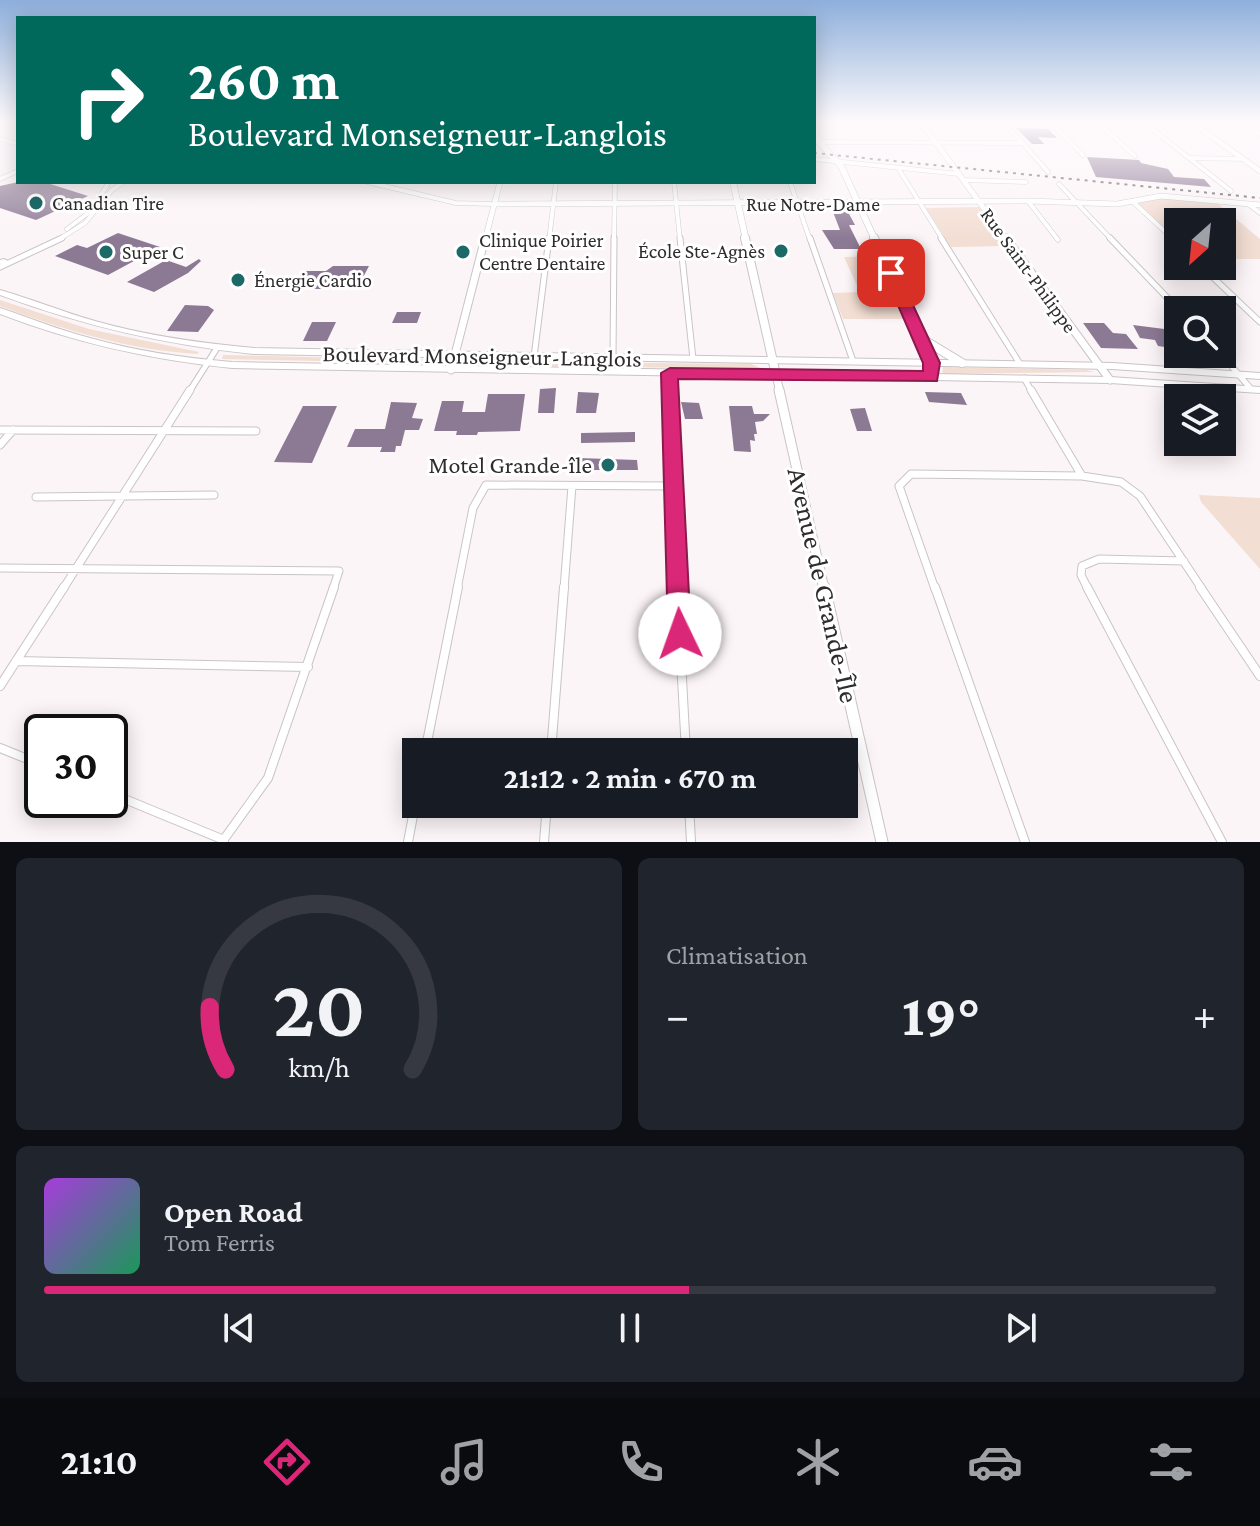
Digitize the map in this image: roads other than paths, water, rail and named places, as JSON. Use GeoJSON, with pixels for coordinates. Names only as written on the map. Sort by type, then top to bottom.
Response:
{"type":"FeatureCollection","features":[{"type":"Feature","properties":{"kind":"highway","name":"Boulevard Monseigneur-Langlois"},"geometry":{"type":"LineString","coordinates":[[0,292],[106,329],[217,348],[534,357],[1100,365],[1260,376]]}},
{"type":"Feature","properties":{"kind":"highway","name":"Boulevard Monseigneur-Langlois"},"geometry":{"type":"LineString","coordinates":[[0,311],[91,343],[208,363],[451,370],[1110,380],[1256,389]]}},
{"type":"Feature","properties":{"kind":"main road"},"geometry":{"type":"LineString","coordinates":[[837,161],[932,363],[931,377]]}},
{"type":"Feature","properties":{"kind":"main road"},"geometry":{"type":"LineString","coordinates":[[733,184],[776,375]]}},
{"type":"Feature","properties":{"kind":"main road"},"geometry":{"type":"LineString","coordinates":[[921,338],[962,363]]}},
{"type":"Feature","properties":{"kind":"street"},"geometry":{"type":"LineString","coordinates":[[829,160],[1026,182]]}},
{"type":"Feature","properties":{"kind":"street","name":"Rue Saint-Philippe"},"geometry":{"type":"LineString","coordinates":[[949,160],[1110,380]]}},
{"type":"Feature","properties":{"kind":"street"},"geometry":{"type":"LineString","coordinates":[[1038,160],[1048,172]]}},
{"type":"Feature","properties":{"kind":"street"},"geometry":{"type":"LineString","coordinates":[[1191,160],[1231,191]]}},
{"type":"Feature","properties":{"kind":"street"},"geometry":{"type":"LineString","coordinates":[[898,168],[1020,364]]}},
{"type":"Feature","properties":{"kind":"street"},"geometry":{"type":"LineString","coordinates":[[1,264],[80,221],[111,184]]}},
{"type":"Feature","properties":{"kind":"street"},"geometry":{"type":"LineString","coordinates":[[1,264],[81,225],[99,208],[112,189],[121,184]]}},
{"type":"Feature","properties":{"kind":"street","name":"Rue Notre-Dame"},"geometry":{"type":"LineString","coordinates":[[375,184],[456,203],[493,204],[1076,203],[1132,201],[1161,196],[1260,205]]}},
{"type":"Feature","properties":{"kind":"street"},"geometry":{"type":"LineString","coordinates":[[451,370],[499,184]]}},
{"type":"Feature","properties":{"kind":"street"},"geometry":{"type":"LineString","coordinates":[[534,357],[556,184]]}},
{"type":"Feature","properties":{"kind":"street"},"geometry":{"type":"LineString","coordinates":[[613,358],[615,184]]}},
{"type":"Feature","properties":{"kind":"street"},"geometry":{"type":"LineString","coordinates":[[674,184],[693,359]]}},
{"type":"Feature","properties":{"kind":"street"},"geometry":{"type":"LineString","coordinates":[[791,184],[853,361]]}},
{"type":"Feature","properties":{"kind":"street"},"geometry":{"type":"LineString","coordinates":[[1059,184],[1166,296]]}},
{"type":"Feature","properties":{"kind":"street"},"geometry":{"type":"LineString","coordinates":[[1028,201],[1058,240]]}},
{"type":"Feature","properties":{"kind":"street"},"geometry":{"type":"LineString","coordinates":[[1132,201],[1164,231]]}},
{"type":"Feature","properties":{"kind":"street"},"geometry":{"type":"LineString","coordinates":[[1248,204],[1260,213]]}},
{"type":"Feature","properties":{"kind":"street"},"geometry":{"type":"LineString","coordinates":[[1216,280],[1260,322]]}},
{"type":"Feature","properties":{"kind":"street"},"geometry":{"type":"LineString","coordinates":[[0,686],[217,348]]}},
{"type":"Feature","properties":{"kind":"street"},"geometry":{"type":"LineString","coordinates":[[1234,368],[1256,389]]}},
{"type":"Feature","properties":{"kind":"street"},"geometry":{"type":"LineString","coordinates":[[670,373],[672,486],[685,738]]}},
{"type":"Feature","properties":{"kind":"street","name":"Avenue de Grande-Île"},"geometry":{"type":"LineString","coordinates":[[776,375],[882,842]]}},
{"type":"Feature","properties":{"kind":"street"},"geometry":{"type":"LineString","coordinates":[[1024,378],[1082,476]]}},
{"type":"Feature","properties":{"kind":"street"},"geometry":{"type":"LineString","coordinates":[[0,430],[256,431]]}},
{"type":"Feature","properties":{"kind":"street"},"geometry":{"type":"LineString","coordinates":[[0,445],[13,430]]}},
{"type":"Feature","properties":{"kind":"street"},"geometry":{"type":"LineString","coordinates":[[1025,842],[899,486],[911,474],[1082,476],[1109,478],[1133,488],[1260,676]]}},
{"type":"Feature","properties":{"kind":"street"},"geometry":{"type":"LineString","coordinates":[[428,738],[477,498],[486,485],[672,486]]}},
{"type":"Feature","properties":{"kind":"street"},"geometry":{"type":"LineString","coordinates":[[552,738],[572,486]]}},
{"type":"Feature","properties":{"kind":"street"},"geometry":{"type":"LineString","coordinates":[[36,497],[214,495]]}},
{"type":"Feature","properties":{"kind":"street"},"geometry":{"type":"LineString","coordinates":[[1184,561],[1099,559],[1082,566],[1081,575],[1222,842]]}},
{"type":"Feature","properties":{"kind":"street"},"geometry":{"type":"LineString","coordinates":[[0,568],[339,571],[268,778],[223,841],[128,801]]}},
{"type":"Feature","properties":{"kind":"street"},"geometry":{"type":"LineString","coordinates":[[16,661],[308,667]]}},
{"type":"Feature","properties":{"kind":"street"},"geometry":{"type":"LineString","coordinates":[[0,748],[24,758]]}},
{"type":"Feature","properties":{"kind":"street"},"geometry":{"type":"LineString","coordinates":[[408,842],[413,818]]}},
{"type":"Feature","properties":{"kind":"street"},"geometry":{"type":"LineString","coordinates":[[544,842],[546,818]]}},
{"type":"Feature","properties":{"kind":"street"},"geometry":{"type":"LineString","coordinates":[[690,818],[691,842]]}},
{"type":"Feature","properties":{"kind":"railway"},"geometry":{"type":"LineString","coordinates":[[886,160],[1260,198]]}},
{"type":"Feature","properties":{"kind":"place","name":"Canadian Tire"},"geometry":{"type":"Point","coordinates":[36,203]}},
{"type":"Feature","properties":{"kind":"place","name":"École Ste-Agnès"},"geometry":{"type":"Point","coordinates":[781,251]}},
{"type":"Feature","properties":{"kind":"place","name":"Super C"},"geometry":{"type":"Point","coordinates":[106,252]}},
{"type":"Feature","properties":{"kind":"place","name":"Clinique Poirier Centre Dentaire"},"geometry":{"type":"Point","coordinates":[463,252]}},
{"type":"Feature","properties":{"kind":"place","name":"Énergie Cardio"},"geometry":{"type":"Point","coordinates":[238,280]}},
{"type":"Feature","properties":{"kind":"place","name":"Motel Grande-île"},"geometry":{"type":"Point","coordinates":[608,465]}}]}
